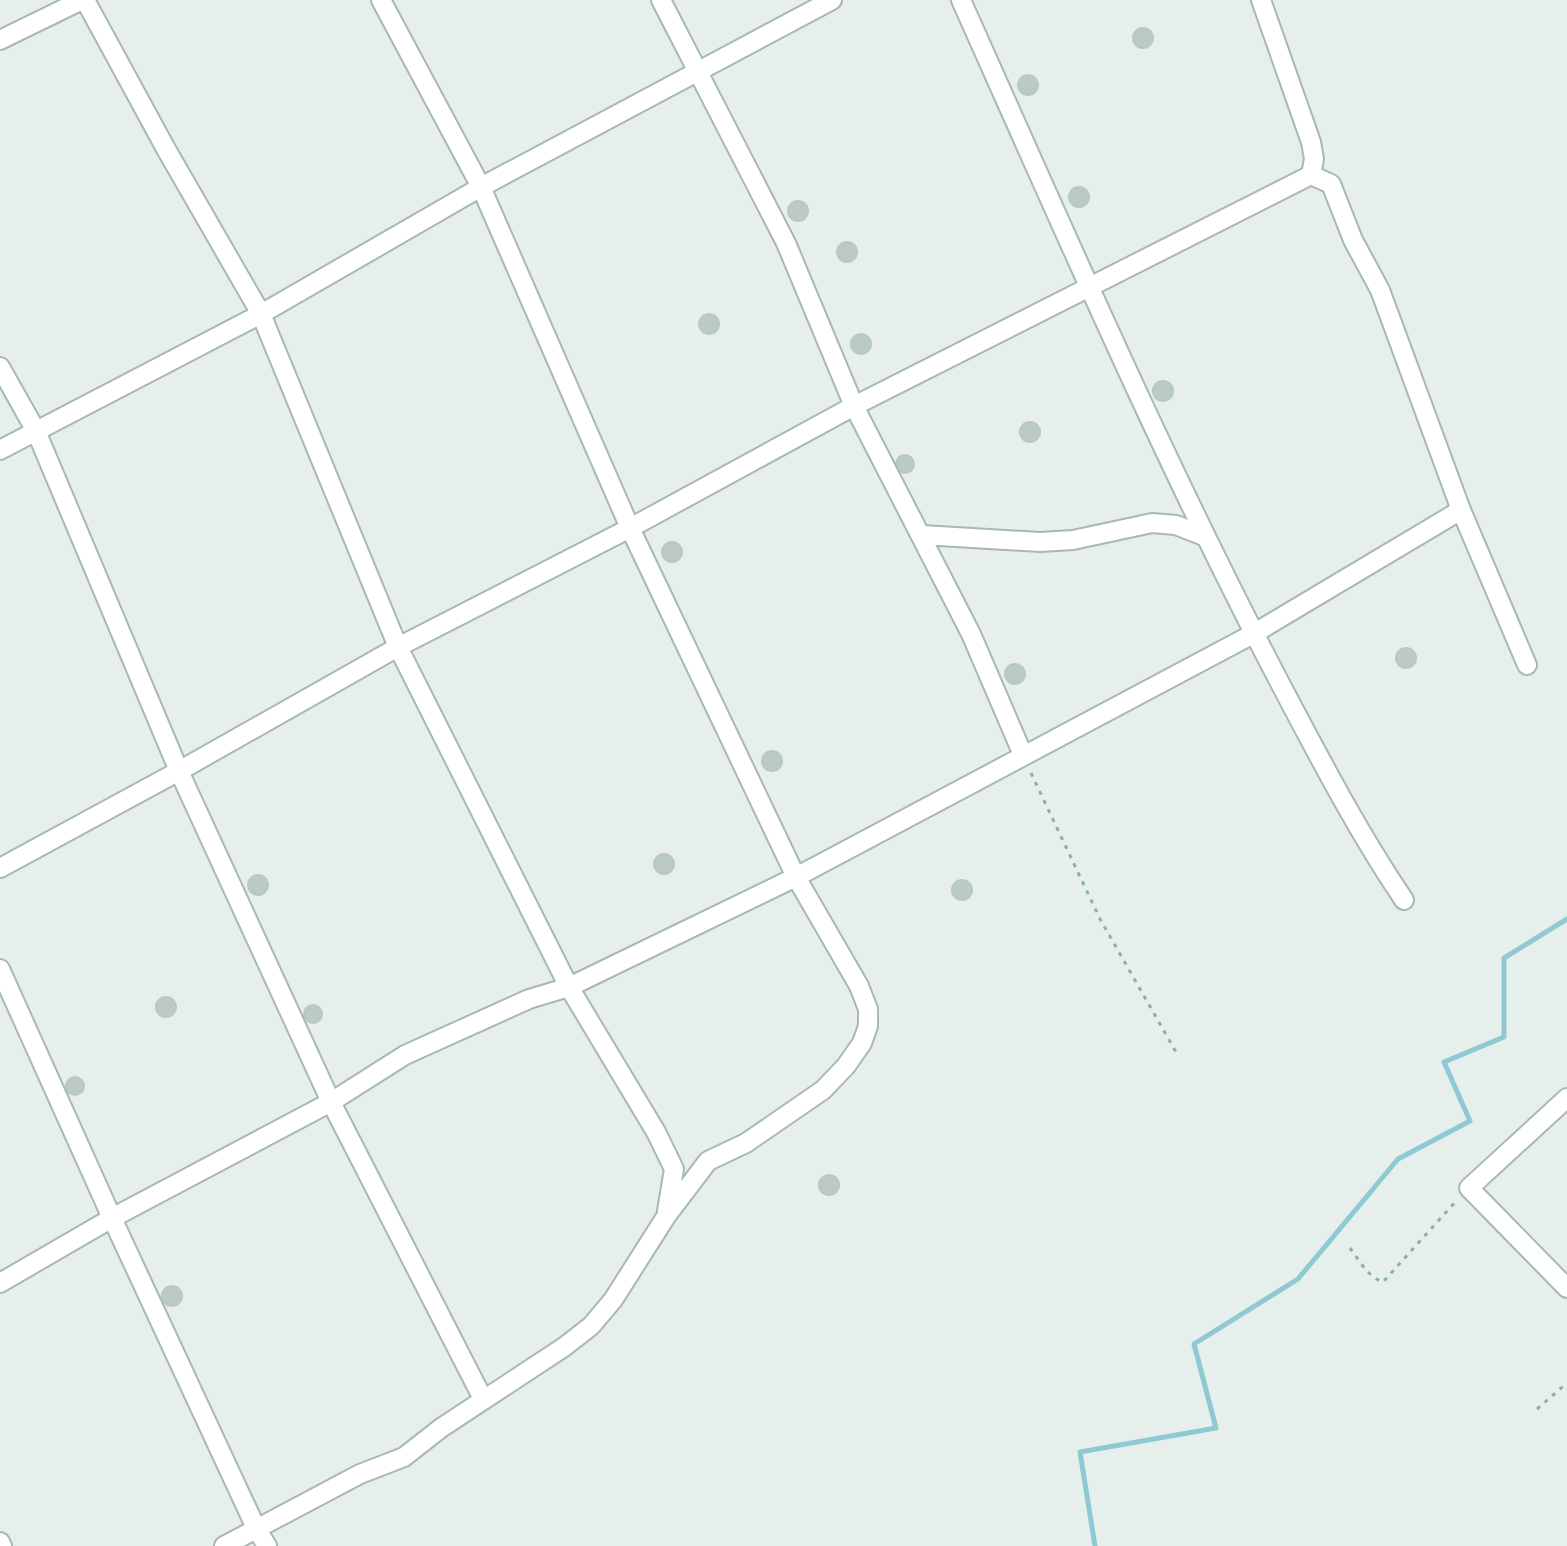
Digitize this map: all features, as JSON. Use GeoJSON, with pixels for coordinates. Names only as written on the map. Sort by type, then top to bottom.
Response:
{"type":"FeatureCollection","features":[{"type":"Feature","properties":{"kind":"street"},"geometry":{"type":"LineString","coordinates":[[0,40],[83,0],[261,314],[398,647],[569,987],[656,1132],[674,1169],[667,1215]]}},
{"type":"Feature","properties":{"kind":"street"},"geometry":{"type":"LineString","coordinates":[[224,1546],[360,1474],[404,1457],[591,1326],[613,1300],[667,1215],[708,1161],[746,1143],[823,1090],[846,1066],[868,1026],[868,1009],[859,986],[796,877],[630,528],[481,187],[381,0]]}},
{"type":"Feature","properties":{"kind":"street"},"geometry":{"type":"LineString","coordinates":[[661,0],[786,243],[854,406],[971,634],[1023,755]]}},
{"type":"Feature","properties":{"kind":"street"},"geometry":{"type":"LineString","coordinates":[[0,450],[261,314],[481,187],[832,0]]}},
{"type":"Feature","properties":{"kind":"street"},"geometry":{"type":"LineString","coordinates":[[961,0],[1204,536],[1334,786],[1376,859],[1404,900]]}},
{"type":"Feature","properties":{"kind":"street"},"geometry":{"type":"LineString","coordinates":[[1261,0],[1311,142],[1314,159],[1311,175]]}},
{"type":"Feature","properties":{"kind":"street"},"geometry":{"type":"LineString","coordinates":[[0,868],[398,647],[630,528],[854,406],[1311,175]]}},
{"type":"Feature","properties":{"kind":"street"},"geometry":{"type":"LineString","coordinates":[[1311,175],[1331,184],[1353,240],[1380,290],[1461,510],[1527,665]]}},
{"type":"Feature","properties":{"kind":"street"},"geometry":{"type":"LineString","coordinates":[[0,367],[36,431],[179,771],[331,1102],[483,1399]]}},
{"type":"Feature","properties":{"kind":"street"},"geometry":{"type":"LineString","coordinates":[[0,1283],[112,1218],[331,1102],[405,1055],[529,999],[569,987],[796,877],[1253,634],[1461,510]]}},
{"type":"Feature","properties":{"kind":"street"},"geometry":{"type":"LineString","coordinates":[[922,535],[1062,541],[1152,523],[1176,525],[1204,536]]}},
{"type":"Feature","properties":{"kind":"street"},"geometry":{"type":"LineString","coordinates":[[0,969],[112,1218],[267,1546]]}},
{"type":"Feature","properties":{"kind":"street"},"geometry":{"type":"LineString","coordinates":[[1567,1098],[1469,1188],[1567,1288]]}},
{"type":"Feature","properties":{"kind":"path"},"geometry":{"type":"LineString","coordinates":[[1023,755],[1100,919],[1176,1052]]}},
{"type":"Feature","properties":{"kind":"path"},"geometry":{"type":"LineString","coordinates":[[1350,1248],[1377,1280],[1383,1282],[1469,1188]]}},
{"type":"Feature","properties":{"kind":"path"},"geometry":{"type":"LineString","coordinates":[[1537,1409],[1567,1383]]}},
{"type":"Feature","properties":{"kind":"building"},"geometry":{"type":"Polygon","coordinates":[[[1143,28],[1150,31],[1153,38],[1150,45],[1143,48],[1136,45],[1133,38],[1136,31],[1143,28]]]}},
{"type":"Feature","properties":{"kind":"building"},"geometry":{"type":"Polygon","coordinates":[[[1028,75],[1035,78],[1038,85],[1035,92],[1028,95],[1021,92],[1018,85],[1021,78],[1028,75]]]}},
{"type":"Feature","properties":{"kind":"building"},"geometry":{"type":"Polygon","coordinates":[[[1079,187],[1086,190],[1089,197],[1086,204],[1079,207],[1072,204],[1069,197],[1072,190],[1079,187]]]}},
{"type":"Feature","properties":{"kind":"building"},"geometry":{"type":"Polygon","coordinates":[[[798,201],[805,204],[808,211],[805,218],[798,221],[791,218],[788,211],[791,204],[798,201]]]}},
{"type":"Feature","properties":{"kind":"building"},"geometry":{"type":"Polygon","coordinates":[[[847,242],[854,245],[857,252],[854,259],[847,262],[840,259],[837,252],[840,245],[847,242]]]}},
{"type":"Feature","properties":{"kind":"building"},"geometry":{"type":"Polygon","coordinates":[[[709,314],[716,317],[719,324],[716,331],[709,334],[702,331],[699,324],[702,317],[709,314]]]}},
{"type":"Feature","properties":{"kind":"building"},"geometry":{"type":"Polygon","coordinates":[[[861,334],[868,337],[871,344],[868,351],[861,354],[854,351],[851,344],[854,337],[861,334]]]}},
{"type":"Feature","properties":{"kind":"building"},"geometry":{"type":"Polygon","coordinates":[[[1163,381],[1170,384],[1173,391],[1170,398],[1163,401],[1156,398],[1153,391],[1156,384],[1163,381]]]}},
{"type":"Feature","properties":{"kind":"building"},"geometry":{"type":"Polygon","coordinates":[[[1030,422],[1037,425],[1040,432],[1037,439],[1030,442],[1023,439],[1020,432],[1023,425],[1030,422]]]}},
{"type":"Feature","properties":{"kind":"building"},"geometry":{"type":"Polygon","coordinates":[[[905,455],[914,464],[905,473],[896,464],[905,455]]]}},
{"type":"Feature","properties":{"kind":"building"},"geometry":{"type":"Polygon","coordinates":[[[672,542],[679,545],[682,552],[679,559],[672,562],[665,559],[662,552],[665,545],[672,542]]]}},
{"type":"Feature","properties":{"kind":"building"},"geometry":{"type":"Polygon","coordinates":[[[1406,648],[1413,651],[1416,658],[1413,665],[1406,668],[1399,665],[1396,658],[1399,651],[1406,648]]]}},
{"type":"Feature","properties":{"kind":"building"},"geometry":{"type":"Polygon","coordinates":[[[1015,664],[1022,667],[1025,674],[1022,681],[1015,684],[1008,681],[1005,674],[1008,667],[1015,664]]]}},
{"type":"Feature","properties":{"kind":"building"},"geometry":{"type":"Polygon","coordinates":[[[772,751],[779,754],[782,761],[779,768],[772,771],[765,768],[762,761],[765,754],[772,751]]]}},
{"type":"Feature","properties":{"kind":"building"},"geometry":{"type":"Polygon","coordinates":[[[664,854],[671,857],[674,864],[671,871],[664,874],[657,871],[654,864],[657,857],[664,854]]]}},
{"type":"Feature","properties":{"kind":"building"},"geometry":{"type":"Polygon","coordinates":[[[258,875],[265,878],[268,885],[265,892],[258,895],[251,892],[248,885],[251,878],[258,875]]]}},
{"type":"Feature","properties":{"kind":"building"},"geometry":{"type":"Polygon","coordinates":[[[962,880],[969,883],[972,890],[969,897],[962,900],[955,897],[952,890],[955,883],[962,880]]]}},
{"type":"Feature","properties":{"kind":"building"},"geometry":{"type":"Polygon","coordinates":[[[166,997],[173,1000],[176,1007],[173,1014],[166,1017],[159,1014],[156,1007],[159,1000],[166,997]]]}},
{"type":"Feature","properties":{"kind":"building"},"geometry":{"type":"Polygon","coordinates":[[[309,1005],[317,1005],[322,1014],[320,1021],[309,1023],[304,1018],[304,1010],[309,1005]]]}},
{"type":"Feature","properties":{"kind":"building"},"geometry":{"type":"Polygon","coordinates":[[[71,1077],[79,1077],[84,1086],[82,1093],[71,1095],[66,1090],[66,1082],[71,1077]]]}},
{"type":"Feature","properties":{"kind":"building"},"geometry":{"type":"Polygon","coordinates":[[[829,1175],[836,1178],[839,1185],[836,1192],[829,1195],[822,1192],[819,1185],[822,1178],[829,1175]]]}},
{"type":"Feature","properties":{"kind":"building"},"geometry":{"type":"Polygon","coordinates":[[[172,1286],[179,1289],[182,1296],[179,1303],[172,1306],[165,1303],[162,1296],[165,1289],[172,1286]]]}},
{"type":"Feature","properties":{"kind":"waterway"},"geometry":{"type":"LineString","coordinates":[[1095,1546],[1080,1452],[1216,1428],[1194,1344],[1298,1279],[1398,1159],[1470,1121],[1444,1062],[1504,1037],[1504,958],[1567,919]]}}]}
